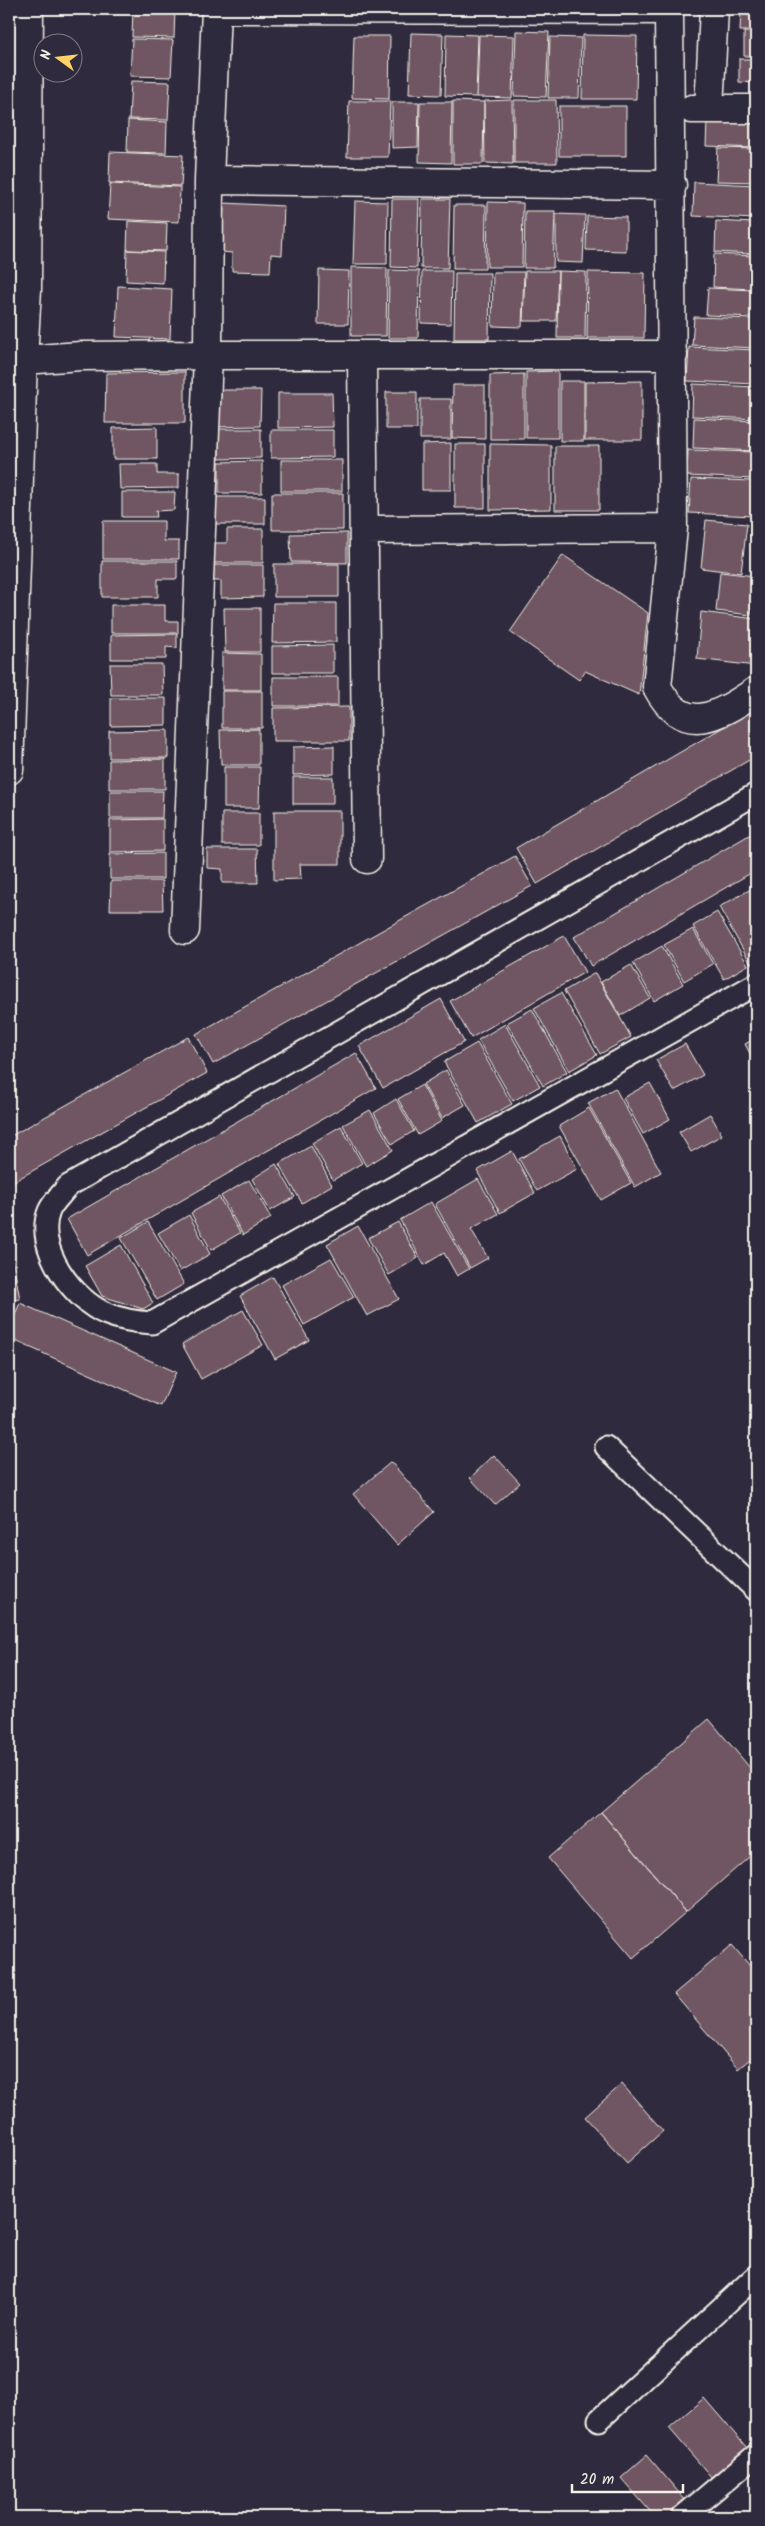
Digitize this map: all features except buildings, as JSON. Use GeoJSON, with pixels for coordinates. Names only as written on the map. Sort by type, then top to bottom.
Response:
{"type":"FeatureCollection","features":[{"type":"Feature","properties":{"kind":"street"},"geometry":{"type":"LineString","coordinates":[[9,770],[27,289],[29,9]]}},
{"type":"Feature","properties":{"kind":"street"},"geometry":{"type":"LineString","coordinates":[[185,930],[208,355],[209,180],[216,9]]}},
{"type":"Feature","properties":{"kind":"street"},"geometry":{"type":"LineString","coordinates":[[224,9],[669,10],[672,185],[673,528],[657,687],[665,702],[682,715],[702,719],[719,715],[756,691]]}},
{"type":"Feature","properties":{"kind":"street"},"geometry":{"type":"LineString","coordinates":[[709,110],[714,9]]}},
{"type":"Feature","properties":{"kind":"street"},"geometry":{"type":"LineString","coordinates":[[670,107],[709,110],[756,109]]}},
{"type":"Feature","properties":{"kind":"street"},"geometry":{"type":"LineString","coordinates":[[209,180],[672,185]]}},
{"type":"Feature","properties":{"kind":"street"},"geometry":{"type":"LineString","coordinates":[[23,360],[81,356],[208,355],[673,355]]}},
{"type":"Feature","properties":{"kind":"street"},"geometry":{"type":"LineString","coordinates":[[362,355],[367,859]]}},
{"type":"Feature","properties":{"kind":"street"},"geometry":{"type":"LineString","coordinates":[[364,530],[673,528]]}},
{"type":"Feature","properties":{"kind":"lane"},"geometry":{"type":"LineString","coordinates":[[756,794],[68,1186],[49,1211],[46,1237],[53,1263],[78,1294],[105,1314],[129,1321],[152,1323],[756,984]]}},
{"type":"Feature","properties":{"kind":"lane"},"geometry":{"type":"LineString","coordinates":[[606,1447],[756,1590]]}},
{"type":"Feature","properties":{"kind":"lane"},"geometry":{"type":"LineString","coordinates":[[599,2420],[756,2276]]}},
{"type":"Feature","properties":{"kind":"lane"},"geometry":{"type":"LineString","coordinates":[[682,2517],[756,2455]]}}]}
